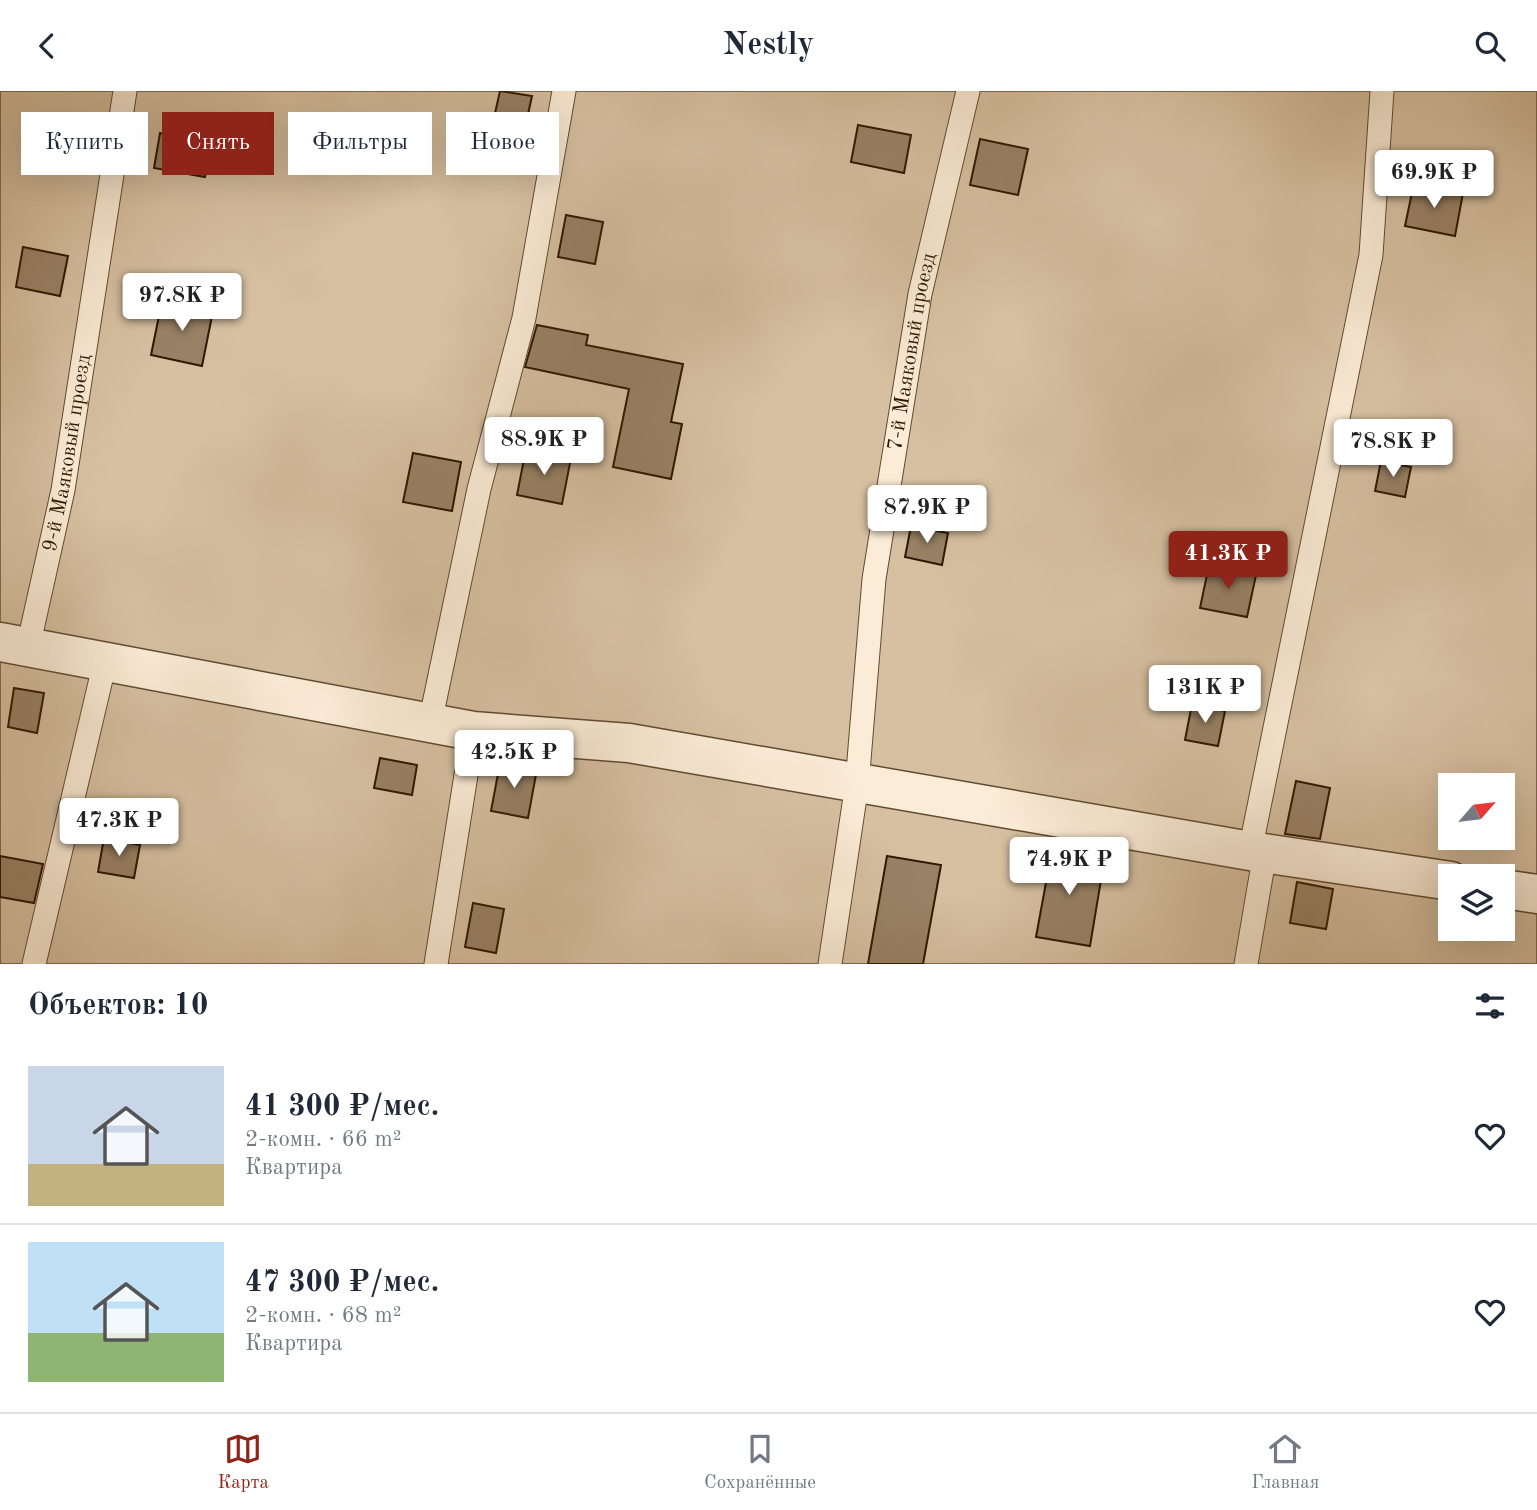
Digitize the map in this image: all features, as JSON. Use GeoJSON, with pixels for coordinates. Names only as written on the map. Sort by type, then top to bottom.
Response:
{"type":"FeatureCollection","features":[{"type":"Feature","properties":{"kind":"street"},"geometry":{"type":"LineString","coordinates":[[14,645],[473,731],[629,743],[1257,852],[1438,879]]}},
{"type":"Feature","properties":{"kind":"street"},"geometry":{"type":"LineString","coordinates":[[1515,890],[1537,894]]}},
{"type":"Feature","properties":{"kind":"lane","name":"9-й Маяковый проезд"},"geometry":{"type":"LineString","coordinates":[[14,645],[64,490],[125,91]]}},
{"type":"Feature","properties":{"kind":"lane"},"geometry":{"type":"LineString","coordinates":[[430,723],[479,489],[524,317],[564,91]]}},
{"type":"Feature","properties":{"kind":"lane","name":"7-й Маяковый проезд"},"geometry":{"type":"LineString","coordinates":[[830,964],[858,783],[876,565],[920,294],[968,91]]}},
{"type":"Feature","properties":{"kind":"lane"},"geometry":{"type":"LineString","coordinates":[[1246,964],[1257,852],[1371,254],[1382,91]]}},
{"type":"Feature","properties":{"kind":"lane"},"geometry":{"type":"LineString","coordinates":[[34,964],[105,662]]}},
{"type":"Feature","properties":{"kind":"lane"},"geometry":{"type":"LineString","coordinates":[[436,964],[473,731]]}},
{"type":"Feature","properties":{"kind":"shaded area"},"geometry":{"type":"Polygon","coordinates":[[[0,91],[1537,91],[1537,964],[0,964],[0,91]]]}},
{"type":"Feature","properties":{"kind":"building"},"geometry":{"type":"Polygon","coordinates":[[[500,91],[532,96],[528,112],[495,112],[500,91]]]}},
{"type":"Feature","properties":{"kind":"building"},"geometry":{"type":"Polygon","coordinates":[[[858,125],[911,135],[904,173],[851,162],[858,125]]]}},
{"type":"Feature","properties":{"kind":"building"},"geometry":{"type":"Polygon","coordinates":[[[160,133],[162,133],[162,169],[154,168],[160,133]]]}},
{"type":"Feature","properties":{"kind":"building"},"geometry":{"type":"Polygon","coordinates":[[[980,139],[1028,149],[1018,195],[970,185],[980,139]]]}},
{"type":"Feature","properties":{"kind":"building"},"geometry":{"type":"Polygon","coordinates":[[[1414,183],[1463,193],[1455,236],[1405,226],[1414,183]]]}},
{"type":"Feature","properties":{"kind":"building"},"geometry":{"type":"Polygon","coordinates":[[[566,215],[603,222],[595,264],[558,257],[566,215]]]}},
{"type":"Feature","properties":{"kind":"building"},"geometry":{"type":"Polygon","coordinates":[[[23,247],[68,256],[60,296],[16,287],[23,247]]]}},
{"type":"Feature","properties":{"kind":"building"},"geometry":{"type":"Polygon","coordinates":[[[162,301],[213,311],[202,366],[151,355],[162,301]]]}},
{"type":"Feature","properties":{"kind":"building"},"geometry":{"type":"Polygon","coordinates":[[[537,325],[588,335],[586,345],[683,364],[671,422],[682,424],[671,479],[613,467],[629,389],[525,367],[537,325]]]}},
{"type":"Feature","properties":{"kind":"building"},"geometry":{"type":"Polygon","coordinates":[[[526,449],[571,458],[562,504],[517,495],[526,449]]]}},
{"type":"Feature","properties":{"kind":"building"},"geometry":{"type":"Polygon","coordinates":[[[413,453],[461,462],[452,511],[403,502],[413,453]]]}},
{"type":"Feature","properties":{"kind":"building"},"geometry":{"type":"Polygon","coordinates":[[[1381,461],[1411,467],[1405,497],[1375,491],[1381,461]]]}},
{"type":"Feature","properties":{"kind":"building"},"geometry":{"type":"Polygon","coordinates":[[[911,526],[948,533],[942,565],[905,557],[911,526]]]}},
{"type":"Feature","properties":{"kind":"building"},"geometry":{"type":"Polygon","coordinates":[[[1209,565],[1256,575],[1247,617],[1200,608],[1209,565]]]}},
{"type":"Feature","properties":{"kind":"building"},"geometry":{"type":"Polygon","coordinates":[[[14,688],[44,693],[37,733],[8,727],[14,688]]]}},
{"type":"Feature","properties":{"kind":"building"},"geometry":{"type":"Polygon","coordinates":[[[1192,704],[1225,711],[1218,746],[1185,740],[1192,704]]]}},
{"type":"Feature","properties":{"kind":"building"},"geometry":{"type":"Polygon","coordinates":[[[380,758],[417,765],[412,795],[374,788],[380,758]]]}},
{"type":"Feature","properties":{"kind":"building"},"geometry":{"type":"Polygon","coordinates":[[[500,763],[537,769],[528,818],[491,811],[500,763]]]}},
{"type":"Feature","properties":{"kind":"building"},"geometry":{"type":"Polygon","coordinates":[[[1296,781],[1330,788],[1320,839],[1285,834],[1296,781]]]}},
{"type":"Feature","properties":{"kind":"building"},"geometry":{"type":"Polygon","coordinates":[[[104,838],[140,845],[134,878],[98,872],[104,838]]]}},
{"type":"Feature","properties":{"kind":"building"},"geometry":{"type":"Polygon","coordinates":[[[1054,839],[1088,845],[1083,876],[1101,880],[1090,946],[1036,937],[1054,839]]]}},
{"type":"Feature","properties":{"kind":"building"},"geometry":{"type":"Polygon","coordinates":[[[0,856],[43,864],[34,903],[0,897],[0,856]]]}},
{"type":"Feature","properties":{"kind":"building"},"geometry":{"type":"Polygon","coordinates":[[[887,856],[941,865],[923,964],[868,964],[887,856]]]}},
{"type":"Feature","properties":{"kind":"building"},"geometry":{"type":"Polygon","coordinates":[[[1297,882],[1333,889],[1326,929],[1290,923],[1297,882]]]}},
{"type":"Feature","properties":{"kind":"building"},"geometry":{"type":"Polygon","coordinates":[[[473,903],[504,909],[496,953],[465,947],[473,903]]]}}]}
